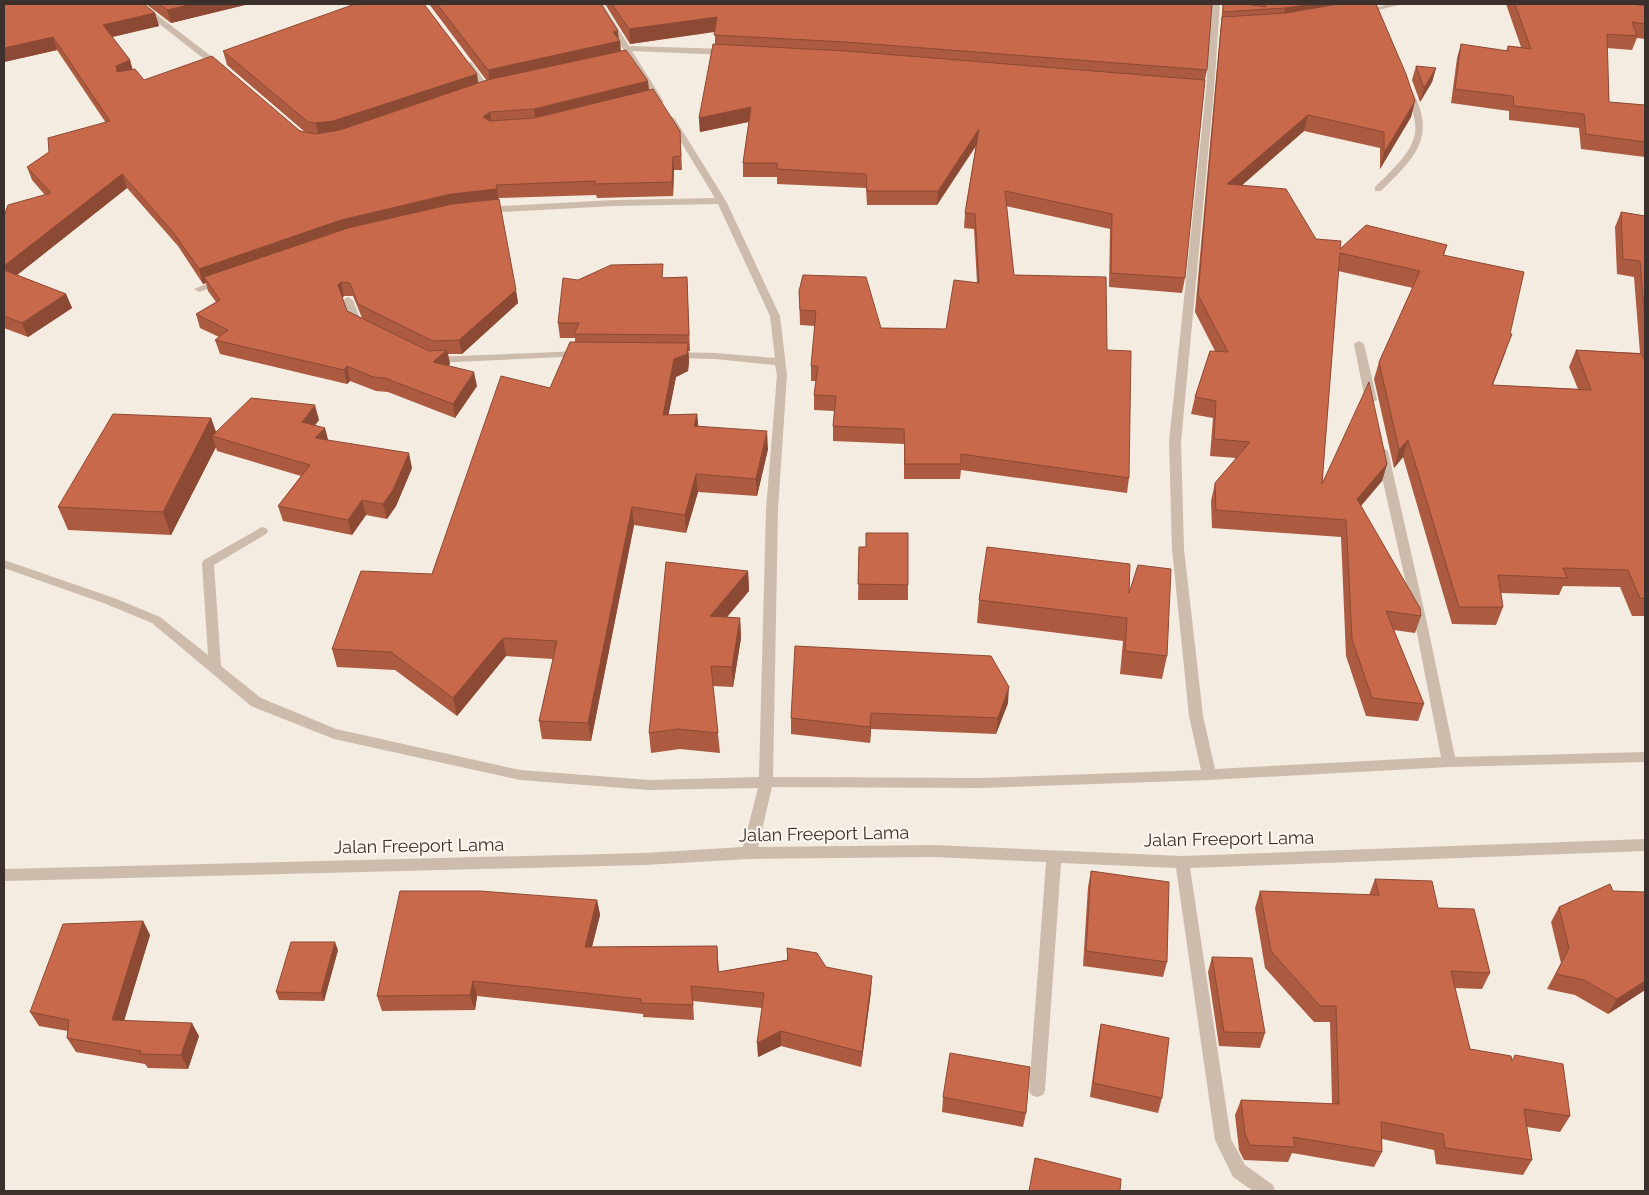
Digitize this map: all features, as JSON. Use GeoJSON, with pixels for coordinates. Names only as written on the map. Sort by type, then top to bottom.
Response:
{"type":"FeatureCollection","features":[{"type":"Feature","properties":{"kind":"street"},"geometry":{"type":"LineString","coordinates":[[138,4],[210,64],[228,73]]}},
{"type":"Feature","properties":{"kind":"street"},"geometry":{"type":"LineString","coordinates":[[600,4],[652,98],[707,175],[775,316],[782,375],[772,509],[766,782],[749,852]]}},
{"type":"Feature","properties":{"kind":"street"},"geometry":{"type":"LineString","coordinates":[[1209,775],[1196,716],[1178,549],[1175,442],[1205,90],[1219,29],[1216,4]]}},
{"type":"Feature","properties":{"kind":"street"},"geometry":{"type":"LineString","coordinates":[[1349,14],[1376,14],[1399,4]]}},
{"type":"Feature","properties":{"kind":"street"},"geometry":{"type":"LineString","coordinates":[[627,55],[735,52]]}},
{"type":"Feature","properties":{"kind":"street"},"geometry":{"type":"LineString","coordinates":[[464,58],[486,90]]}},
{"type":"Feature","properties":{"kind":"street"},"geometry":{"type":"LineString","coordinates":[[1378,189],[1396,170],[1414,145],[1420,128],[1406,85]]}},
{"type":"Feature","properties":{"kind":"street"},"geometry":{"type":"LineString","coordinates":[[477,94],[496,88]]}},
{"type":"Feature","properties":{"kind":"street"},"geometry":{"type":"LineString","coordinates":[[474,211],[514,206],[721,201]]}},
{"type":"Feature","properties":{"kind":"street"},"geometry":{"type":"LineString","coordinates":[[199,289],[227,279]]}},
{"type":"Feature","properties":{"kind":"street"},"geometry":{"type":"LineString","coordinates":[[348,300],[355,321],[372,330]]}},
{"type":"Feature","properties":{"kind":"street"},"geometry":{"type":"LineString","coordinates":[[1359,344],[1373,408]]}},
{"type":"Feature","properties":{"kind":"street"},"geometry":{"type":"LineString","coordinates":[[424,355],[432,360],[590,354]]}},
{"type":"Feature","properties":{"kind":"street"},"geometry":{"type":"LineString","coordinates":[[657,355],[715,356],[780,362]]}},
{"type":"Feature","properties":{"kind":"street"},"geometry":{"type":"LineString","coordinates":[[1379,436],[1421,623],[1449,762]]}},
{"type":"Feature","properties":{"kind":"street"},"geometry":{"type":"LineString","coordinates":[[215,669],[208,563],[262,531]]}},
{"type":"Feature","properties":{"kind":"street"},"geometry":{"type":"LineString","coordinates":[[4,564],[110,601],[156,620],[256,702],[334,734],[520,775],[649,785],[766,782],[982,783],[1209,775],[1449,762],[1645,757]]}},
{"type":"Feature","properties":{"kind":"street","name":"Jalan Freeport Lama"},"geometry":{"type":"LineString","coordinates":[[4,875],[644,859],[749,852],[934,851],[1182,862],[1645,844]]}},
{"type":"Feature","properties":{"kind":"street"},"geometry":{"type":"LineString","coordinates":[[1037,1090],[1054,856]]}},
{"type":"Feature","properties":{"kind":"street"},"geometry":{"type":"LineString","coordinates":[[1182,862],[1223,1140],[1239,1171],[1268,1191]]}},
{"type":"Feature","properties":{"kind":"building"},"geometry":{"type":"Polygon","coordinates":[[[4,4],[144,4],[155,13],[103,25],[130,60],[116,66],[117,72],[135,69],[144,80],[212,56],[300,131],[316,134],[340,130],[487,80],[626,50],[648,81],[534,109],[490,112],[483,117],[490,121],[534,118],[653,89],[680,131],[681,156],[673,157],[672,182],[595,184],[595,181],[496,185],[497,189],[451,194],[341,220],[199,269],[173,232],[122,174],[4,266],[4,216],[8,205],[51,193],[27,167],[49,152],[48,138],[110,121],[53,37],[4,48],[4,4]]]}},
{"type":"Feature","properties":{"kind":"building"},"geometry":{"type":"Polygon","coordinates":[[[159,4],[192,4],[167,10],[159,4]]]}},
{"type":"Feature","properties":{"kind":"building"},"geometry":{"type":"Polygon","coordinates":[[[355,4],[424,4],[477,74],[333,121],[316,123],[308,122],[223,51],[355,4]]]}},
{"type":"Feature","properties":{"kind":"building"},"geometry":{"type":"Polygon","coordinates":[[[437,4],[601,4],[618,31],[613,32],[620,41],[488,70],[437,4]]]}},
{"type":"Feature","properties":{"kind":"building"},"geometry":{"type":"Polygon","coordinates":[[[612,4],[1212,4],[1207,70],[846,42],[714,35],[717,17],[629,29],[612,4]]]}},
{"type":"Feature","properties":{"kind":"building"},"geometry":{"type":"Polygon","coordinates":[[[1223,4],[1247,4],[1266,7],[1264,4],[1312,4],[1285,8],[1223,12],[1223,4]]]}},
{"type":"Feature","properties":{"kind":"building"},"geometry":{"type":"Polygon","coordinates":[[[1338,4],[1376,4],[1406,74],[1415,101],[1384,153],[1384,132],[1308,115],[1227,184],[1286,189],[1316,239],[1341,241],[1340,249],[1366,225],[1447,245],[1443,255],[1524,272],[1510,334],[1512,334],[1492,385],[1591,390],[1576,350],[1642,354],[1645,361],[1645,599],[1640,598],[1628,570],[1563,568],[1567,578],[1498,575],[1503,607],[1459,607],[1408,440],[1399,450],[1379,362],[1420,271],[1340,253],[1322,484],[1369,382],[1387,464],[1357,499],[1420,608],[1421,616],[1386,611],[1424,704],[1372,698],[1352,639],[1346,520],[1216,510],[1215,483],[1250,442],[1214,439],[1216,401],[1195,397],[1210,351],[1228,352],[1198,295],[1222,17],[1286,13],[1338,4]]]}},
{"type":"Feature","properties":{"kind":"building"},"geometry":{"type":"Polygon","coordinates":[[[1515,4],[1633,4],[1645,6],[1645,24],[1632,22],[1637,36],[1607,34],[1609,102],[1645,105],[1645,142],[1586,134],[1584,114],[1514,106],[1513,96],[1455,89],[1461,44],[1508,51],[1508,46],[1531,49],[1515,4]]]}},
{"type":"Feature","properties":{"kind":"building"},"geometry":{"type":"Polygon","coordinates":[[[713,44],[846,51],[1205,80],[1185,278],[1111,273],[1112,214],[1005,191],[1014,275],[1106,277],[1107,350],[1131,351],[1129,478],[961,454],[961,464],[905,464],[904,429],[833,426],[836,396],[814,395],[818,366],[811,366],[816,311],[800,310],[799,291],[803,275],[866,277],[881,328],[946,329],[954,280],[979,283],[975,214],[965,213],[979,129],[938,191],[867,191],[866,174],[777,169],[777,163],[743,163],[751,107],[699,118],[713,44]]]}},
{"type":"Feature","properties":{"kind":"building"},"geometry":{"type":"Polygon","coordinates":[[[1416,66],[1436,68],[1424,88],[1416,66]]]}},
{"type":"Feature","properties":{"kind":"building"},"geometry":{"type":"Polygon","coordinates":[[[499,199],[516,290],[459,340],[433,341],[358,304],[350,283],[341,282],[338,285],[347,311],[429,351],[447,350],[433,362],[474,372],[453,404],[385,378],[373,377],[347,366],[344,370],[215,340],[228,330],[196,314],[220,300],[204,277],[348,228],[452,204],[499,199]]]}},
{"type":"Feature","properties":{"kind":"building"},"geometry":{"type":"Polygon","coordinates":[[[1621,212],[1645,216],[1645,321],[1640,261],[1623,259],[1621,212]]]}},
{"type":"Feature","properties":{"kind":"building"},"geometry":{"type":"Polygon","coordinates":[[[663,264],[662,278],[687,277],[689,335],[574,334],[579,323],[558,323],[563,278],[578,280],[611,265],[663,264]]]}},
{"type":"Feature","properties":{"kind":"building"},"geometry":{"type":"Polygon","coordinates":[[[4,270],[66,294],[22,323],[4,316],[4,270]]]}},
{"type":"Feature","properties":{"kind":"building"},"geometry":{"type":"Polygon","coordinates":[[[570,342],[688,343],[687,354],[674,359],[663,415],[697,414],[694,426],[767,431],[756,479],[696,474],[685,515],[632,507],[588,723],[539,721],[557,641],[503,638],[453,698],[391,652],[332,649],[361,571],[432,574],[501,376],[550,388],[570,342]]]}},
{"type":"Feature","properties":{"kind":"building"},"geometry":{"type":"Polygon","coordinates":[[[251,398],[315,405],[302,422],[325,428],[315,438],[409,453],[393,490],[383,504],[362,500],[348,520],[278,506],[310,465],[212,436],[251,398]]]}},
{"type":"Feature","properties":{"kind":"building"},"geometry":{"type":"Polygon","coordinates":[[[113,414],[211,418],[163,512],[58,507],[113,414]]]}},
{"type":"Feature","properties":{"kind":"building"},"geometry":{"type":"Polygon","coordinates":[[[866,533],[908,533],[908,585],[858,584],[859,547],[866,547],[866,533]]]}},
{"type":"Feature","properties":{"kind":"building"},"geometry":{"type":"Polygon","coordinates":[[[987,547],[1130,564],[1129,593],[1138,565],[1171,569],[1167,656],[1125,651],[1127,618],[979,600],[987,547]]]}},
{"type":"Feature","properties":{"kind":"building"},"geometry":{"type":"Polygon","coordinates":[[[666,562],[748,571],[710,616],[740,618],[732,667],[711,666],[718,733],[678,729],[649,733],[666,562]]]}},
{"type":"Feature","properties":{"kind":"building"},"geometry":{"type":"Polygon","coordinates":[[[795,646],[991,656],[1009,687],[998,718],[871,713],[870,727],[791,718],[795,646]]]}},
{"type":"Feature","properties":{"kind":"building"},"geometry":{"type":"Polygon","coordinates":[[[1091,871],[1169,882],[1167,962],[1086,951],[1091,871]]]}},
{"type":"Feature","properties":{"kind":"building"},"geometry":{"type":"Polygon","coordinates":[[[1375,879],[1432,881],[1438,908],[1474,909],[1490,973],[1451,971],[1470,1049],[1511,1056],[1512,1061],[1515,1055],[1563,1064],[1570,1116],[1524,1109],[1532,1160],[1445,1148],[1443,1134],[1381,1122],[1382,1152],[1293,1137],[1295,1147],[1250,1145],[1245,1134],[1241,1100],[1339,1104],[1336,1006],[1320,1006],[1271,951],[1260,891],[1379,895],[1375,879]]]}},
{"type":"Feature","properties":{"kind":"building"},"geometry":{"type":"Polygon","coordinates":[[[1610,884],[1613,891],[1645,892],[1645,981],[1617,999],[1584,980],[1556,974],[1569,948],[1559,907],[1610,884]]]}},
{"type":"Feature","properties":{"kind":"building"},"geometry":{"type":"Polygon","coordinates":[[[400,891],[480,891],[597,900],[585,947],[717,946],[718,972],[788,960],[787,948],[817,953],[826,967],[872,976],[862,1052],[781,1031],[757,1043],[764,993],[691,986],[693,1005],[641,1003],[641,999],[473,981],[470,995],[377,996],[400,891]]]}},
{"type":"Feature","properties":{"kind":"building"},"geometry":{"type":"Polygon","coordinates":[[[143,921],[112,1020],[192,1023],[181,1055],[140,1054],[141,1051],[67,1038],[69,1020],[30,1012],[63,924],[143,921]]]}},
{"type":"Feature","properties":{"kind":"building"},"geometry":{"type":"Polygon","coordinates":[[[291,942],[335,942],[321,993],[276,992],[291,942]]]}},
{"type":"Feature","properties":{"kind":"building"},"geometry":{"type":"Polygon","coordinates":[[[1212,957],[1252,958],[1265,1033],[1224,1032],[1212,957]]]}},
{"type":"Feature","properties":{"kind":"building"},"geometry":{"type":"Polygon","coordinates":[[[1101,1024],[1169,1038],[1162,1098],[1093,1083],[1101,1024]]]}},
{"type":"Feature","properties":{"kind":"building"},"geometry":{"type":"Polygon","coordinates":[[[950,1053],[1030,1067],[1026,1113],[943,1097],[950,1053]]]}},
{"type":"Feature","properties":{"kind":"building"},"geometry":{"type":"Polygon","coordinates":[[[1035,1158],[1121,1179],[1120,1191],[1029,1191],[1035,1158]]]}}]}
